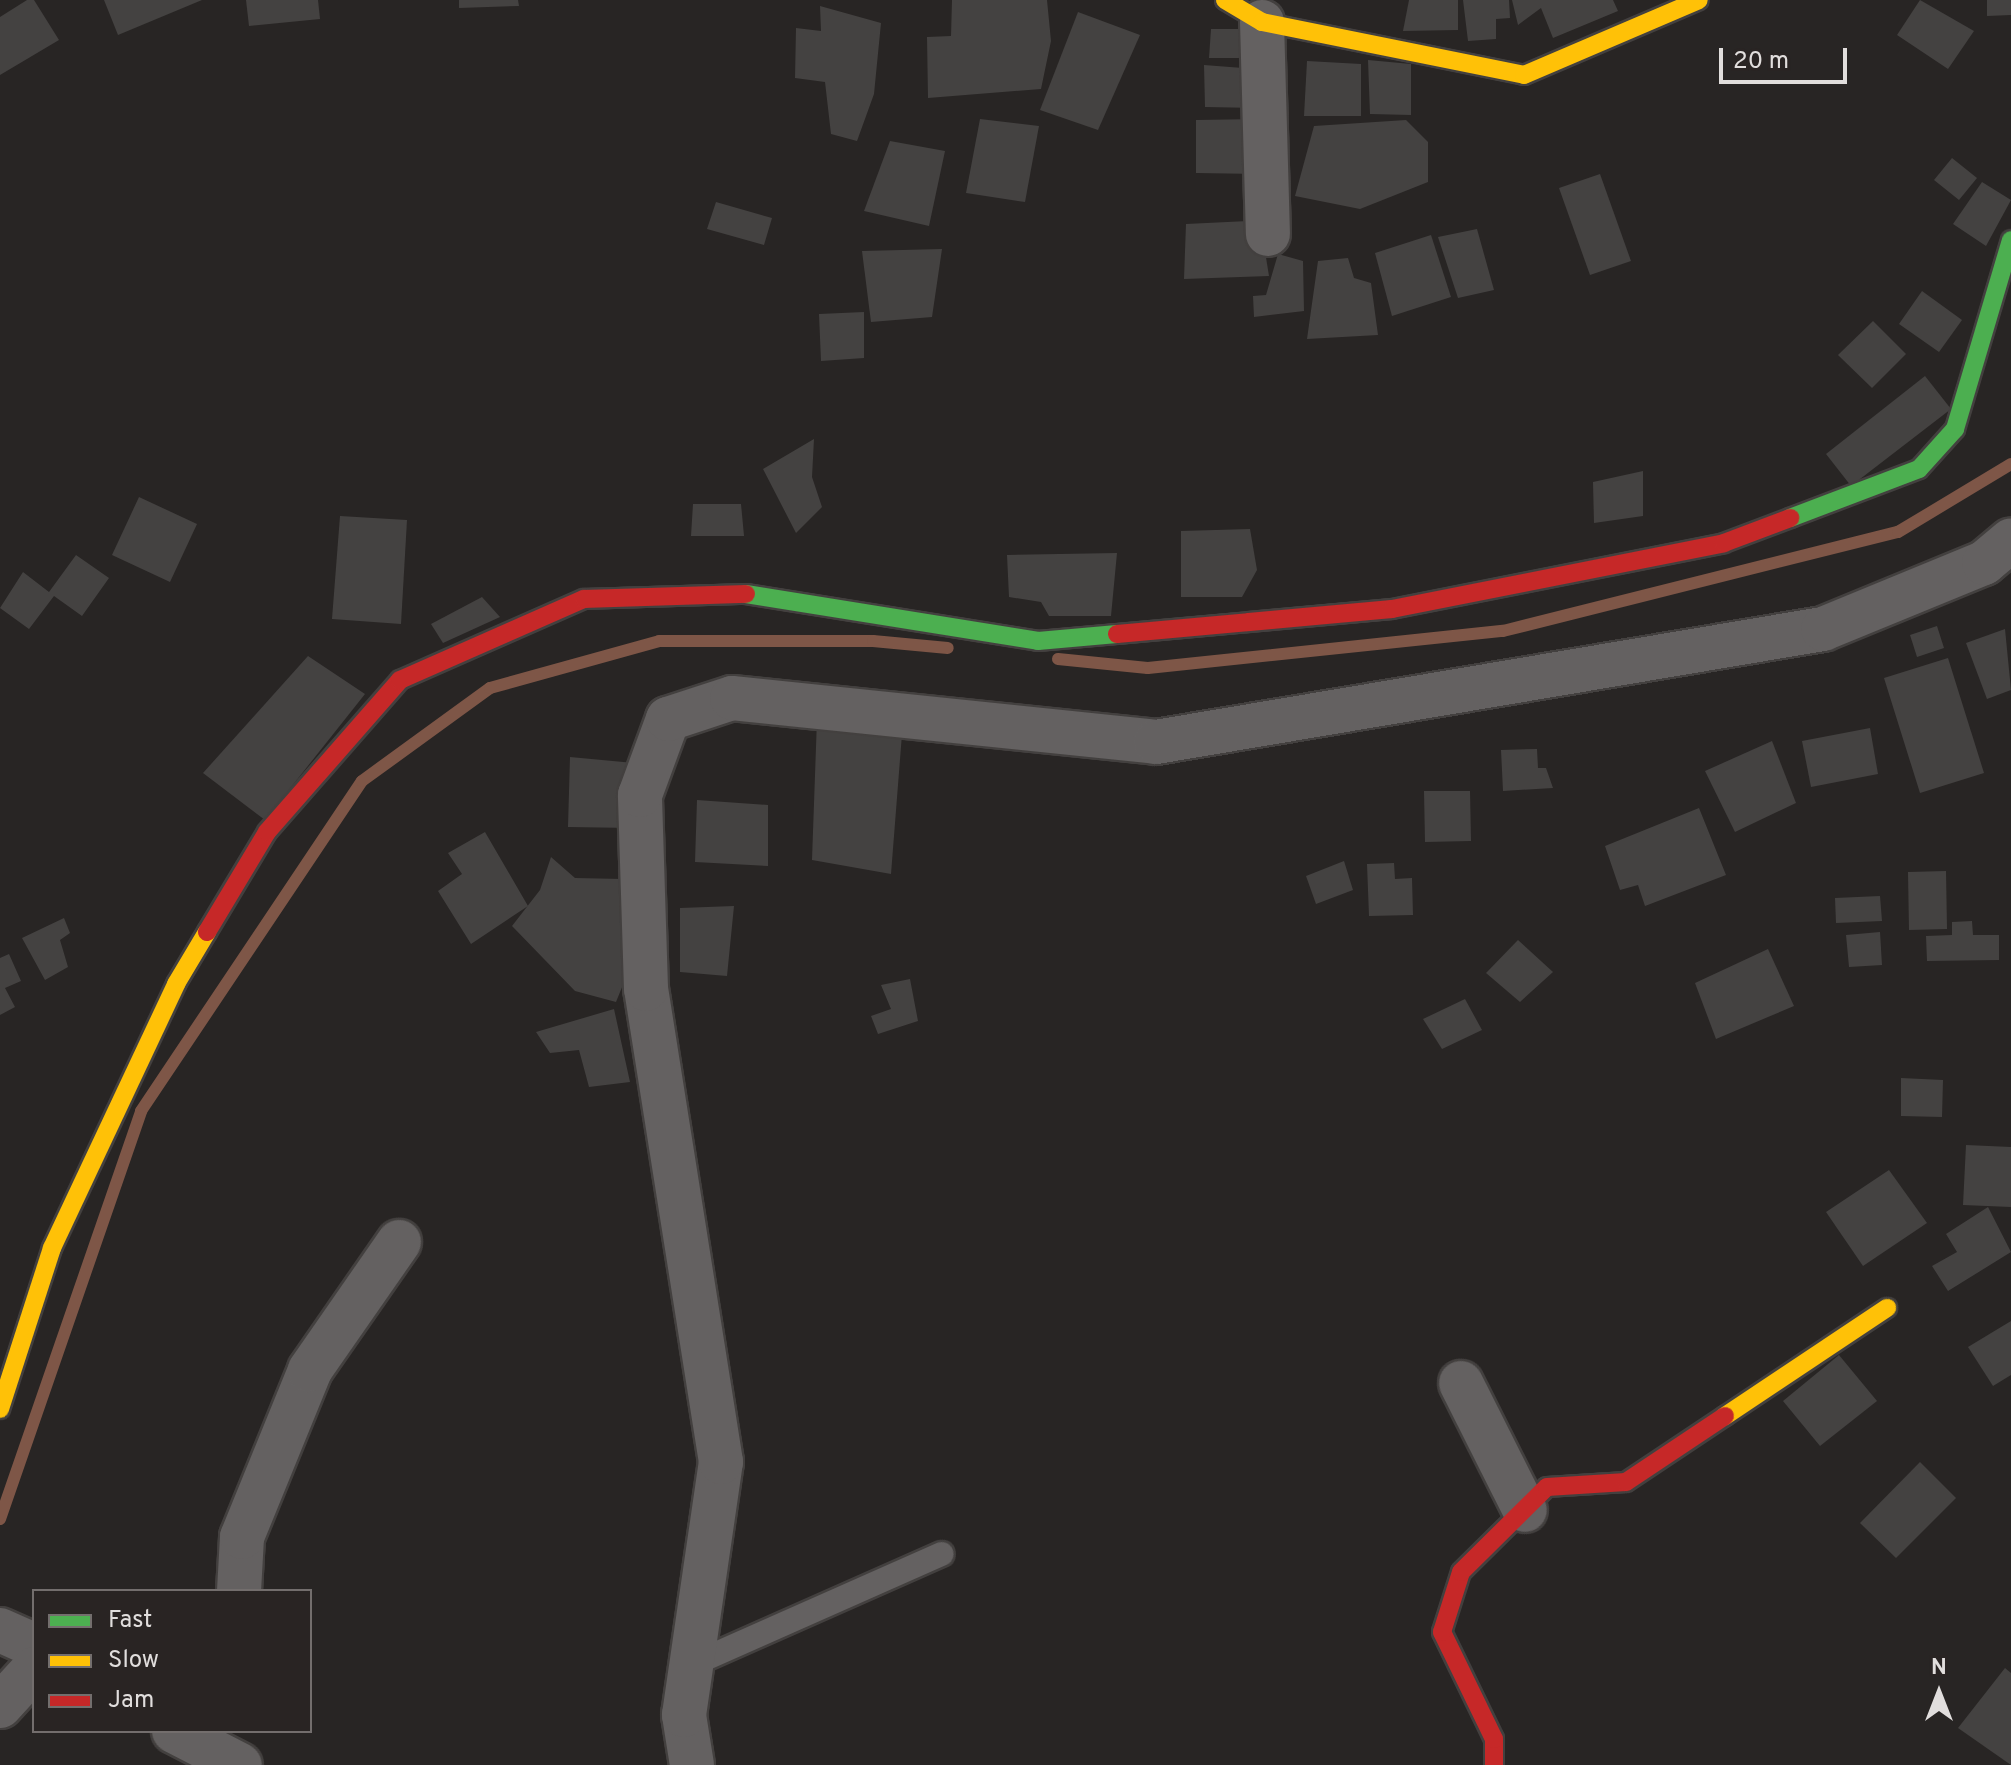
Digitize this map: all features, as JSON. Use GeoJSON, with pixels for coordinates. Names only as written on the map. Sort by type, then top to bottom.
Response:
{"type":"FeatureCollection","features":[{"type":"Feature","properties":{"kind":"street"},"geometry":{"type":"LineString","coordinates":[[1225,0],[1262,22],[1524,75],[1699,0]]}},
{"type":"Feature","properties":{"kind":"street"},"geometry":{"type":"LineString","coordinates":[[1262,22],[1268,234]]}},
{"type":"Feature","properties":{"kind":"street"},"geometry":{"type":"LineString","coordinates":[[0,1409],[52,1248],[176,984],[267,832],[400,680],[584,599],[746,594],[1038,641],[1392,609],[1724,543],[1919,469],[1955,429],[2011,240]]}},
{"type":"Feature","properties":{"kind":"street"},"geometry":{"type":"LineString","coordinates":[[692,1765],[684,1715],[721,1462],[646,989],[640,795],[668,719],[732,698],[1156,742],[1823,629],[1984,563],[2011,540]]}},
{"type":"Feature","properties":{"kind":"street"},"geometry":{"type":"LineString","coordinates":[[239,1589],[242,1537],[310,1370],[399,1242]]}},
{"type":"Feature","properties":{"kind":"street"},"geometry":{"type":"LineString","coordinates":[[1494,1765],[1494,1739],[1442,1632],[1461,1572],[1547,1487],[1626,1482],[1887,1308]]}},
{"type":"Feature","properties":{"kind":"street"},"geometry":{"type":"LineString","coordinates":[[1461,1383],[1525,1510]]}},
{"type":"Feature","properties":{"kind":"street"},"geometry":{"type":"LineString","coordinates":[[0,1706],[22,1645]]}},
{"type":"Feature","properties":{"kind":"street"},"geometry":{"type":"LineString","coordinates":[[180,1733],[232,1752]]}},
{"type":"Feature","properties":{"kind":"lane"},"geometry":{"type":"LineString","coordinates":[[691,1665],[941,1554]]}},
{"type":"Feature","properties":{"kind":"building"},"geometry":{"type":"Polygon","coordinates":[[[27,0],[34,0],[59,40],[0,75],[0,17],[27,0]]]}},
{"type":"Feature","properties":{"kind":"building"},"geometry":{"type":"Polygon","coordinates":[[[104,0],[202,0],[118,35],[104,0]]]}},
{"type":"Feature","properties":{"kind":"building"},"geometry":{"type":"Polygon","coordinates":[[[246,0],[318,0],[320,19],[249,26],[246,0]]]}},
{"type":"Feature","properties":{"kind":"building"},"geometry":{"type":"Polygon","coordinates":[[[459,0],[518,0],[519,6],[459,8],[459,0]]]}},
{"type":"Feature","properties":{"kind":"building"},"geometry":{"type":"Polygon","coordinates":[[[952,0],[1047,0],[1051,41],[1041,89],[928,98],[927,37],[951,36],[952,0]]]}},
{"type":"Feature","properties":{"kind":"building"},"geometry":{"type":"Polygon","coordinates":[[[1409,0],[1458,0],[1458,30],[1403,31],[1409,0]]]}},
{"type":"Feature","properties":{"kind":"building"},"geometry":{"type":"Polygon","coordinates":[[[1463,0],[1509,0],[1510,18],[1496,19],[1496,39],[1468,41],[1463,0]]]}},
{"type":"Feature","properties":{"kind":"building"},"geometry":{"type":"Polygon","coordinates":[[[1512,0],[1613,0],[1618,11],[1553,38],[1541,8],[1518,25],[1512,0]]]}},
{"type":"Feature","properties":{"kind":"building"},"geometry":{"type":"Polygon","coordinates":[[[1920,0],[1974,31],[1948,69],[1897,35],[1920,0]]]}},
{"type":"Feature","properties":{"kind":"building"},"geometry":{"type":"Polygon","coordinates":[[[1987,0],[2011,0],[2011,15],[1987,16],[1987,0]]]}},
{"type":"Feature","properties":{"kind":"building"},"geometry":{"type":"Polygon","coordinates":[[[820,6],[881,23],[874,94],[857,141],[831,134],[825,82],[795,78],[796,28],[821,31],[820,6]]]}},
{"type":"Feature","properties":{"kind":"building"},"geometry":{"type":"Polygon","coordinates":[[[1078,12],[1140,35],[1098,130],[1040,110],[1078,12]]]}},
{"type":"Feature","properties":{"kind":"building"},"geometry":{"type":"Polygon","coordinates":[[[1211,29],[1255,29],[1255,58],[1209,58],[1211,29]]]}},
{"type":"Feature","properties":{"kind":"building"},"geometry":{"type":"Polygon","coordinates":[[[1368,60],[1411,64],[1411,115],[1370,114],[1368,60]]]}},
{"type":"Feature","properties":{"kind":"building"},"geometry":{"type":"Polygon","coordinates":[[[1307,61],[1361,64],[1361,116],[1304,116],[1307,61]]]}},
{"type":"Feature","properties":{"kind":"building"},"geometry":{"type":"Polygon","coordinates":[[[1204,65],[1256,69],[1258,108],[1205,107],[1204,65]]]}},
{"type":"Feature","properties":{"kind":"building"},"geometry":{"type":"Polygon","coordinates":[[[980,119],[1039,126],[1025,202],[966,193],[980,119]]]}},
{"type":"Feature","properties":{"kind":"building"},"geometry":{"type":"Polygon","coordinates":[[[1260,119],[1259,174],[1196,173],[1196,120],[1260,119]]]}},
{"type":"Feature","properties":{"kind":"building"},"geometry":{"type":"Polygon","coordinates":[[[1406,120],[1428,142],[1428,182],[1360,209],[1295,196],[1314,126],[1406,120]]]}},
{"type":"Feature","properties":{"kind":"building"},"geometry":{"type":"Polygon","coordinates":[[[890,141],[945,151],[929,226],[864,211],[890,141]]]}},
{"type":"Feature","properties":{"kind":"building"},"geometry":{"type":"Polygon","coordinates":[[[1952,158],[1977,178],[1959,200],[1934,180],[1952,158]]]}},
{"type":"Feature","properties":{"kind":"building"},"geometry":{"type":"Polygon","coordinates":[[[1600,174],[1631,261],[1590,275],[1559,188],[1600,174]]]}},
{"type":"Feature","properties":{"kind":"building"},"geometry":{"type":"Polygon","coordinates":[[[1982,182],[2011,200],[1986,246],[1953,224],[1982,182]]]}},
{"type":"Feature","properties":{"kind":"building"},"geometry":{"type":"Polygon","coordinates":[[[716,202],[772,218],[764,245],[707,229],[716,202]]]}},
{"type":"Feature","properties":{"kind":"building"},"geometry":{"type":"Polygon","coordinates":[[[1248,221],[1264,245],[1269,276],[1184,279],[1186,224],[1248,221]]]}},
{"type":"Feature","properties":{"kind":"building"},"geometry":{"type":"Polygon","coordinates":[[[1477,229],[1494,290],[1458,298],[1438,237],[1477,229]]]}},
{"type":"Feature","properties":{"kind":"building"},"geometry":{"type":"Polygon","coordinates":[[[1431,235],[1451,297],[1392,316],[1375,253],[1431,235]]]}},
{"type":"Feature","properties":{"kind":"building"},"geometry":{"type":"Polygon","coordinates":[[[942,249],[932,317],[871,322],[862,251],[942,249]]]}},
{"type":"Feature","properties":{"kind":"building"},"geometry":{"type":"Polygon","coordinates":[[[1278,254],[1303,261],[1304,311],[1254,317],[1253,296],[1266,295],[1278,254]]]}},
{"type":"Feature","properties":{"kind":"building"},"geometry":{"type":"Polygon","coordinates":[[[1348,258],[1354,278],[1371,283],[1378,335],[1307,339],[1318,261],[1348,258]]]}},
{"type":"Feature","properties":{"kind":"building"},"geometry":{"type":"Polygon","coordinates":[[[1922,291],[1962,320],[1939,352],[1899,324],[1922,291]]]}},
{"type":"Feature","properties":{"kind":"building"},"geometry":{"type":"Polygon","coordinates":[[[864,312],[864,358],[821,361],[819,314],[864,312]]]}},
{"type":"Feature","properties":{"kind":"building"},"geometry":{"type":"Polygon","coordinates":[[[1873,321],[1906,354],[1872,388],[1838,355],[1873,321]]]}},
{"type":"Feature","properties":{"kind":"building"},"geometry":{"type":"Polygon","coordinates":[[[1925,376],[1951,409],[1851,486],[1826,454],[1925,376]]]}},
{"type":"Feature","properties":{"kind":"building"},"geometry":{"type":"Polygon","coordinates":[[[814,439],[812,477],[822,507],[796,533],[763,469],[814,439]]]}},
{"type":"Feature","properties":{"kind":"building"},"geometry":{"type":"Polygon","coordinates":[[[1643,471],[1643,516],[1594,523],[1593,482],[1643,471]]]}},
{"type":"Feature","properties":{"kind":"building"},"geometry":{"type":"Polygon","coordinates":[[[139,497],[197,524],[170,582],[112,555],[139,497]]]}},
{"type":"Feature","properties":{"kind":"building"},"geometry":{"type":"Polygon","coordinates":[[[693,504],[741,504],[744,536],[691,536],[693,504]]]}},
{"type":"Feature","properties":{"kind":"building"},"geometry":{"type":"Polygon","coordinates":[[[340,516],[407,520],[401,624],[332,619],[340,516]]]}},
{"type":"Feature","properties":{"kind":"building"},"geometry":{"type":"Polygon","coordinates":[[[1250,529],[1257,570],[1242,597],[1181,597],[1181,531],[1250,529]]]}},
{"type":"Feature","properties":{"kind":"building"},"geometry":{"type":"Polygon","coordinates":[[[1117,553],[1111,616],[1049,616],[1041,602],[1009,597],[1007,555],[1117,553]]]}},
{"type":"Feature","properties":{"kind":"building"},"geometry":{"type":"Polygon","coordinates":[[[76,555],[109,578],[82,616],[54,596],[29,629],[0,608],[23,572],[49,592],[76,555]]]}},
{"type":"Feature","properties":{"kind":"building"},"geometry":{"type":"Polygon","coordinates":[[[482,597],[500,617],[443,643],[431,624],[482,597]]]}},
{"type":"Feature","properties":{"kind":"building"},"geometry":{"type":"Polygon","coordinates":[[[1937,626],[1944,648],[1917,657],[1910,635],[1937,626]]]}},
{"type":"Feature","properties":{"kind":"building"},"geometry":{"type":"Polygon","coordinates":[[[2005,629],[2011,690],[1987,699],[1966,643],[2005,629]]]}},
{"type":"Feature","properties":{"kind":"building"},"geometry":{"type":"Polygon","coordinates":[[[308,656],[365,694],[265,820],[203,773],[308,656]]]}},
{"type":"Feature","properties":{"kind":"building"},"geometry":{"type":"Polygon","coordinates":[[[1948,658],[1984,773],[1920,793],[1884,678],[1948,658]]]}},
{"type":"Feature","properties":{"kind":"building"},"geometry":{"type":"Polygon","coordinates":[[[817,719],[902,734],[891,874],[812,860],[817,719]]]}},
{"type":"Feature","properties":{"kind":"building"},"geometry":{"type":"Polygon","coordinates":[[[1870,728],[1878,774],[1811,787],[1802,741],[1870,728]]]}},
{"type":"Feature","properties":{"kind":"building"},"geometry":{"type":"Polygon","coordinates":[[[1772,741],[1796,803],[1735,832],[1705,771],[1772,741]]]}},
{"type":"Feature","properties":{"kind":"building"},"geometry":{"type":"Polygon","coordinates":[[[1537,749],[1538,768],[1546,768],[1553,788],[1503,791],[1501,750],[1537,749]]]}},
{"type":"Feature","properties":{"kind":"building"},"geometry":{"type":"Polygon","coordinates":[[[570,757],[634,763],[632,828],[568,827],[570,757]]]}},
{"type":"Feature","properties":{"kind":"building"},"geometry":{"type":"Polygon","coordinates":[[[1424,791],[1470,791],[1471,841],[1425,842],[1424,791]]]}},
{"type":"Feature","properties":{"kind":"building"},"geometry":{"type":"Polygon","coordinates":[[[697,800],[768,805],[768,866],[695,862],[697,800]]]}},
{"type":"Feature","properties":{"kind":"building"},"geometry":{"type":"Polygon","coordinates":[[[1699,808],[1726,875],[1645,906],[1638,885],[1620,890],[1605,846],[1699,808]]]}},
{"type":"Feature","properties":{"kind":"building"},"geometry":{"type":"Polygon","coordinates":[[[485,832],[528,906],[471,944],[438,891],[462,874],[448,853],[485,832]]]}},
{"type":"Feature","properties":{"kind":"building"},"geometry":{"type":"Polygon","coordinates":[[[551,857],[575,878],[623,879],[635,955],[616,1002],[575,991],[512,926],[540,890],[551,857]]]}},
{"type":"Feature","properties":{"kind":"building"},"geometry":{"type":"Polygon","coordinates":[[[1344,861],[1353,890],[1316,904],[1306,876],[1344,861]]]}},
{"type":"Feature","properties":{"kind":"building"},"geometry":{"type":"Polygon","coordinates":[[[1394,863],[1395,879],[1412,878],[1413,915],[1369,916],[1367,864],[1394,863]]]}},
{"type":"Feature","properties":{"kind":"building"},"geometry":{"type":"Polygon","coordinates":[[[1946,871],[1947,929],[1909,930],[1908,872],[1946,871]]]}},
{"type":"Feature","properties":{"kind":"building"},"geometry":{"type":"Polygon","coordinates":[[[1880,896],[1882,921],[1836,923],[1835,898],[1880,896]]]}},
{"type":"Feature","properties":{"kind":"building"},"geometry":{"type":"Polygon","coordinates":[[[734,906],[727,976],[680,972],[680,908],[734,906]]]}},
{"type":"Feature","properties":{"kind":"building"},"geometry":{"type":"Polygon","coordinates":[[[64,918],[70,933],[60,940],[68,967],[45,980],[22,938],[64,918]]]}},
{"type":"Feature","properties":{"kind":"building"},"geometry":{"type":"Polygon","coordinates":[[[1972,921],[1973,935],[1999,935],[1999,960],[1927,961],[1926,936],[1952,935],[1952,922],[1972,921]]]}},
{"type":"Feature","properties":{"kind":"building"},"geometry":{"type":"Polygon","coordinates":[[[1880,932],[1882,965],[1849,967],[1846,935],[1880,932]]]}},
{"type":"Feature","properties":{"kind":"building"},"geometry":{"type":"Polygon","coordinates":[[[1518,940],[1553,972],[1520,1002],[1486,973],[1518,940]]]}},
{"type":"Feature","properties":{"kind":"building"},"geometry":{"type":"Polygon","coordinates":[[[1768,949],[1794,1006],[1716,1039],[1695,983],[1768,949]]]}},
{"type":"Feature","properties":{"kind":"building"},"geometry":{"type":"Polygon","coordinates":[[[9,954],[21,981],[5,988],[15,1007],[0,1015],[0,958],[9,954]]]}},
{"type":"Feature","properties":{"kind":"building"},"geometry":{"type":"Polygon","coordinates":[[[910,979],[918,1021],[878,1034],[871,1016],[891,1009],[881,985],[910,979]]]}},
{"type":"Feature","properties":{"kind":"building"},"geometry":{"type":"Polygon","coordinates":[[[1465,999],[1482,1030],[1442,1049],[1423,1019],[1465,999]]]}},
{"type":"Feature","properties":{"kind":"building"},"geometry":{"type":"Polygon","coordinates":[[[614,1009],[630,1082],[589,1087],[579,1050],[550,1053],[536,1032],[614,1009]]]}},
{"type":"Feature","properties":{"kind":"building"},"geometry":{"type":"Polygon","coordinates":[[[1901,1078],[1943,1080],[1942,1117],[1901,1116],[1901,1078]]]}},
{"type":"Feature","properties":{"kind":"building"},"geometry":{"type":"Polygon","coordinates":[[[1966,1145],[2011,1147],[2011,1207],[1963,1205],[1966,1145]]]}},
{"type":"Feature","properties":{"kind":"building"},"geometry":{"type":"Polygon","coordinates":[[[1889,1170],[1927,1223],[1863,1266],[1826,1212],[1889,1170]]]}},
{"type":"Feature","properties":{"kind":"building"},"geometry":{"type":"Polygon","coordinates":[[[1988,1207],[2011,1252],[1948,1291],[1932,1266],[1957,1252],[1946,1234],[1988,1207]]]}},
{"type":"Feature","properties":{"kind":"building"},"geometry":{"type":"Polygon","coordinates":[[[2011,1321],[2011,1375],[1993,1386],[1968,1347],[2011,1321]]]}},
{"type":"Feature","properties":{"kind":"building"},"geometry":{"type":"Polygon","coordinates":[[[1839,1355],[1877,1401],[1820,1446],[1783,1401],[1839,1355]]]}},
{"type":"Feature","properties":{"kind":"building"},"geometry":{"type":"Polygon","coordinates":[[[1920,1462],[1956,1498],[1896,1558],[1860,1523],[1920,1462]]]}},
{"type":"Feature","properties":{"kind":"building"},"geometry":{"type":"Polygon","coordinates":[[[2005,1668],[2011,1673],[2011,1765],[1958,1728],[2005,1668]]]}},
{"type":"Feature","properties":{"kind":"waterway"},"geometry":{"type":"LineString","coordinates":[[1058,659],[1148,668],[1503,631],[1898,532],[2011,464]]}},
{"type":"Feature","properties":{"kind":"waterway"},"geometry":{"type":"LineString","coordinates":[[0,1519],[141,1111],[362,781],[490,688],[659,641],[873,641],[948,648]]}},
{"type":"Feature","properties":{"kind":"traffic: fast"},"geometry":{"type":"LineString","coordinates":[[1790,518],[1919,469],[1955,429],[2011,240]]}},
{"type":"Feature","properties":{"kind":"traffic: fast"},"geometry":{"type":"LineString","coordinates":[[746,594],[1038,641],[1117,634]]}},
{"type":"Feature","properties":{"kind":"traffic: slow"},"geometry":{"type":"LineString","coordinates":[[1225,0],[1262,22],[1524,75],[1699,0]]}},
{"type":"Feature","properties":{"kind":"traffic: slow"},"geometry":{"type":"LineString","coordinates":[[0,1409],[52,1248],[176,984],[207,932]]}},
{"type":"Feature","properties":{"kind":"traffic: slow"},"geometry":{"type":"LineString","coordinates":[[1725,1416],[1887,1308]]}},
{"type":"Feature","properties":{"kind":"traffic: jam"},"geometry":{"type":"LineString","coordinates":[[1117,634],[1392,609],[1724,543],[1790,518]]}},
{"type":"Feature","properties":{"kind":"traffic: jam"},"geometry":{"type":"LineString","coordinates":[[207,932],[267,832],[400,680],[584,599],[746,594]]}},
{"type":"Feature","properties":{"kind":"traffic: jam"},"geometry":{"type":"LineString","coordinates":[[1494,1765],[1494,1739],[1442,1632],[1461,1572],[1547,1487],[1626,1482],[1725,1416]]}}]}
